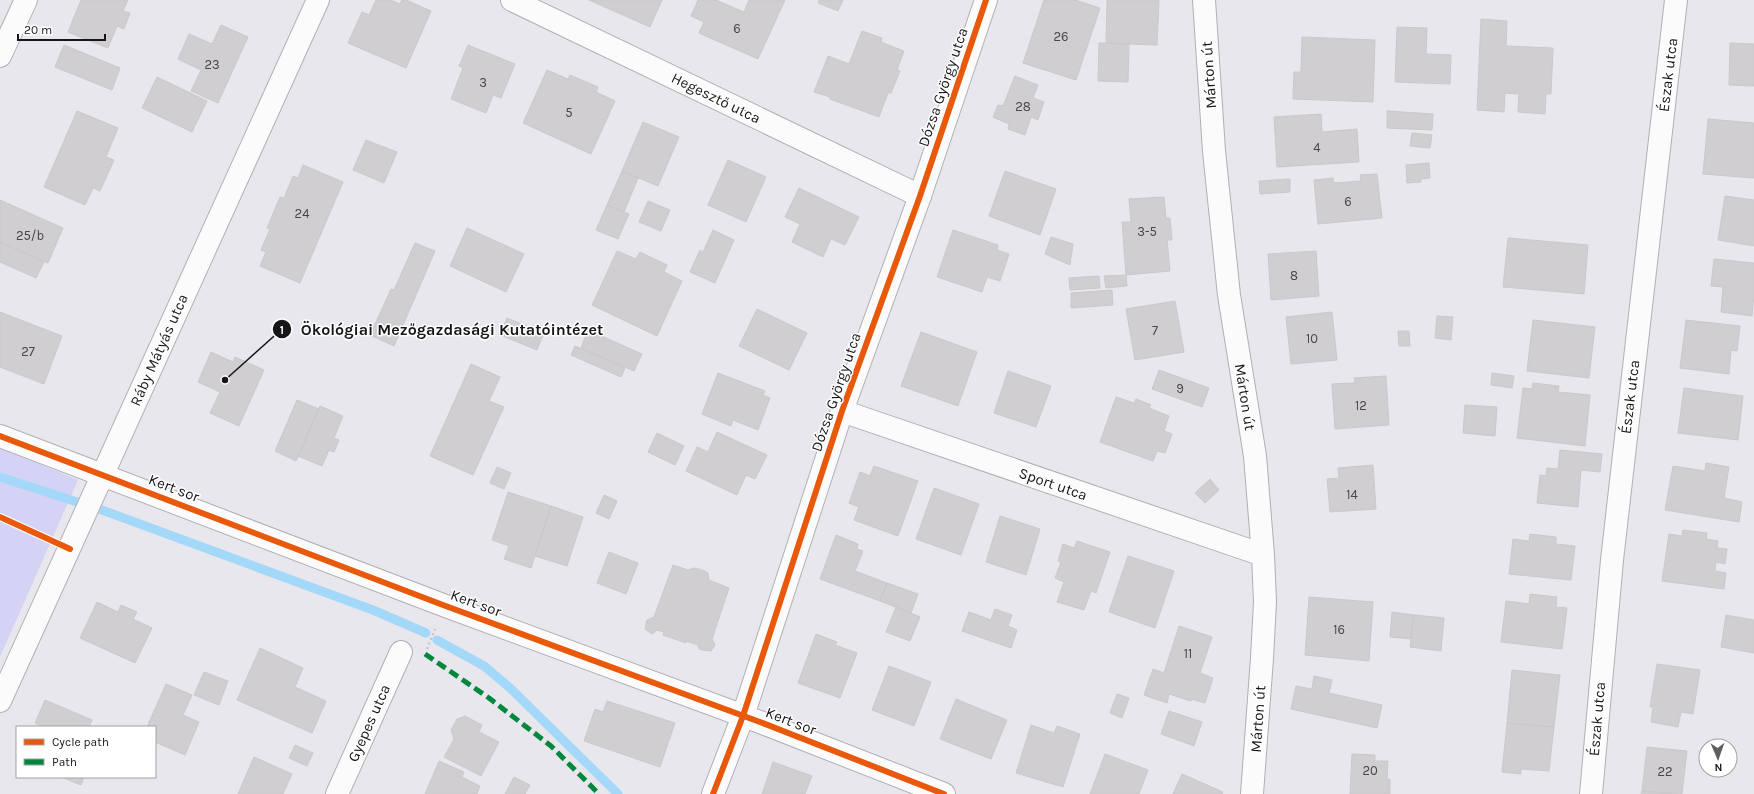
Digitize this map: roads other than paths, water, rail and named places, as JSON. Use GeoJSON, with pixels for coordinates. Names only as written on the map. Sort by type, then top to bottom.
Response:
{"type":"FeatureCollection","features":[{"type":"Feature","properties":{"kind":"street"},"geometry":{"type":"LineString","coordinates":[[0,56],[26,0]]}},
{"type":"Feature","properties":{"kind":"street","name":"Ráby Mátyás utca"},"geometry":{"type":"LineString","coordinates":[[0,701],[318,0]]}},
{"type":"Feature","properties":{"kind":"street","name":"Hegesztő utca"},"geometry":{"type":"LineString","coordinates":[[512,0],[920,196]]}},
{"type":"Feature","properties":{"kind":"street","name":"Dózsa György utca"},"geometry":{"type":"LineString","coordinates":[[713,794],[743,716],[842,412],[920,196],[986,0]]}},
{"type":"Feature","properties":{"kind":"street","name":"Márton út"},"geometry":{"type":"LineString","coordinates":[[1204,0],[1214,151],[1229,295],[1255,456],[1263,555],[1265,602],[1252,794]]}},
{"type":"Feature","properties":{"kind":"street","name":"Észak utca"},"geometry":{"type":"LineString","coordinates":[[1591,794],[1613,553],[1676,0]]}},
{"type":"Feature","properties":{"kind":"street","name":"Sport utca"},"geometry":{"type":"LineString","coordinates":[[842,412],[1263,555]]}},
{"type":"Feature","properties":{"kind":"street","name":"Kert sor"},"geometry":{"type":"LineString","coordinates":[[0,436],[450,608],[743,716],[944,794]]}},
{"type":"Feature","properties":{"kind":"street","name":"Gyepes utca"},"geometry":{"type":"LineString","coordinates":[[337,794],[401,652]]}},
{"type":"Feature","properties":{"kind":"waterway"},"geometry":{"type":"LineString","coordinates":[[0,477],[102,510],[373,610],[426,633]]}},
{"type":"Feature","properties":{"kind":"waterway"},"geometry":{"type":"LineString","coordinates":[[437,640],[484,666],[509,687],[618,794]]}},
{"type":"Feature","properties":{"kind":"place","name":"Ökológiai Mezőgazdasági Kutatóintézet"},"geometry":{"type":"Point","coordinates":[225,380]}}]}
